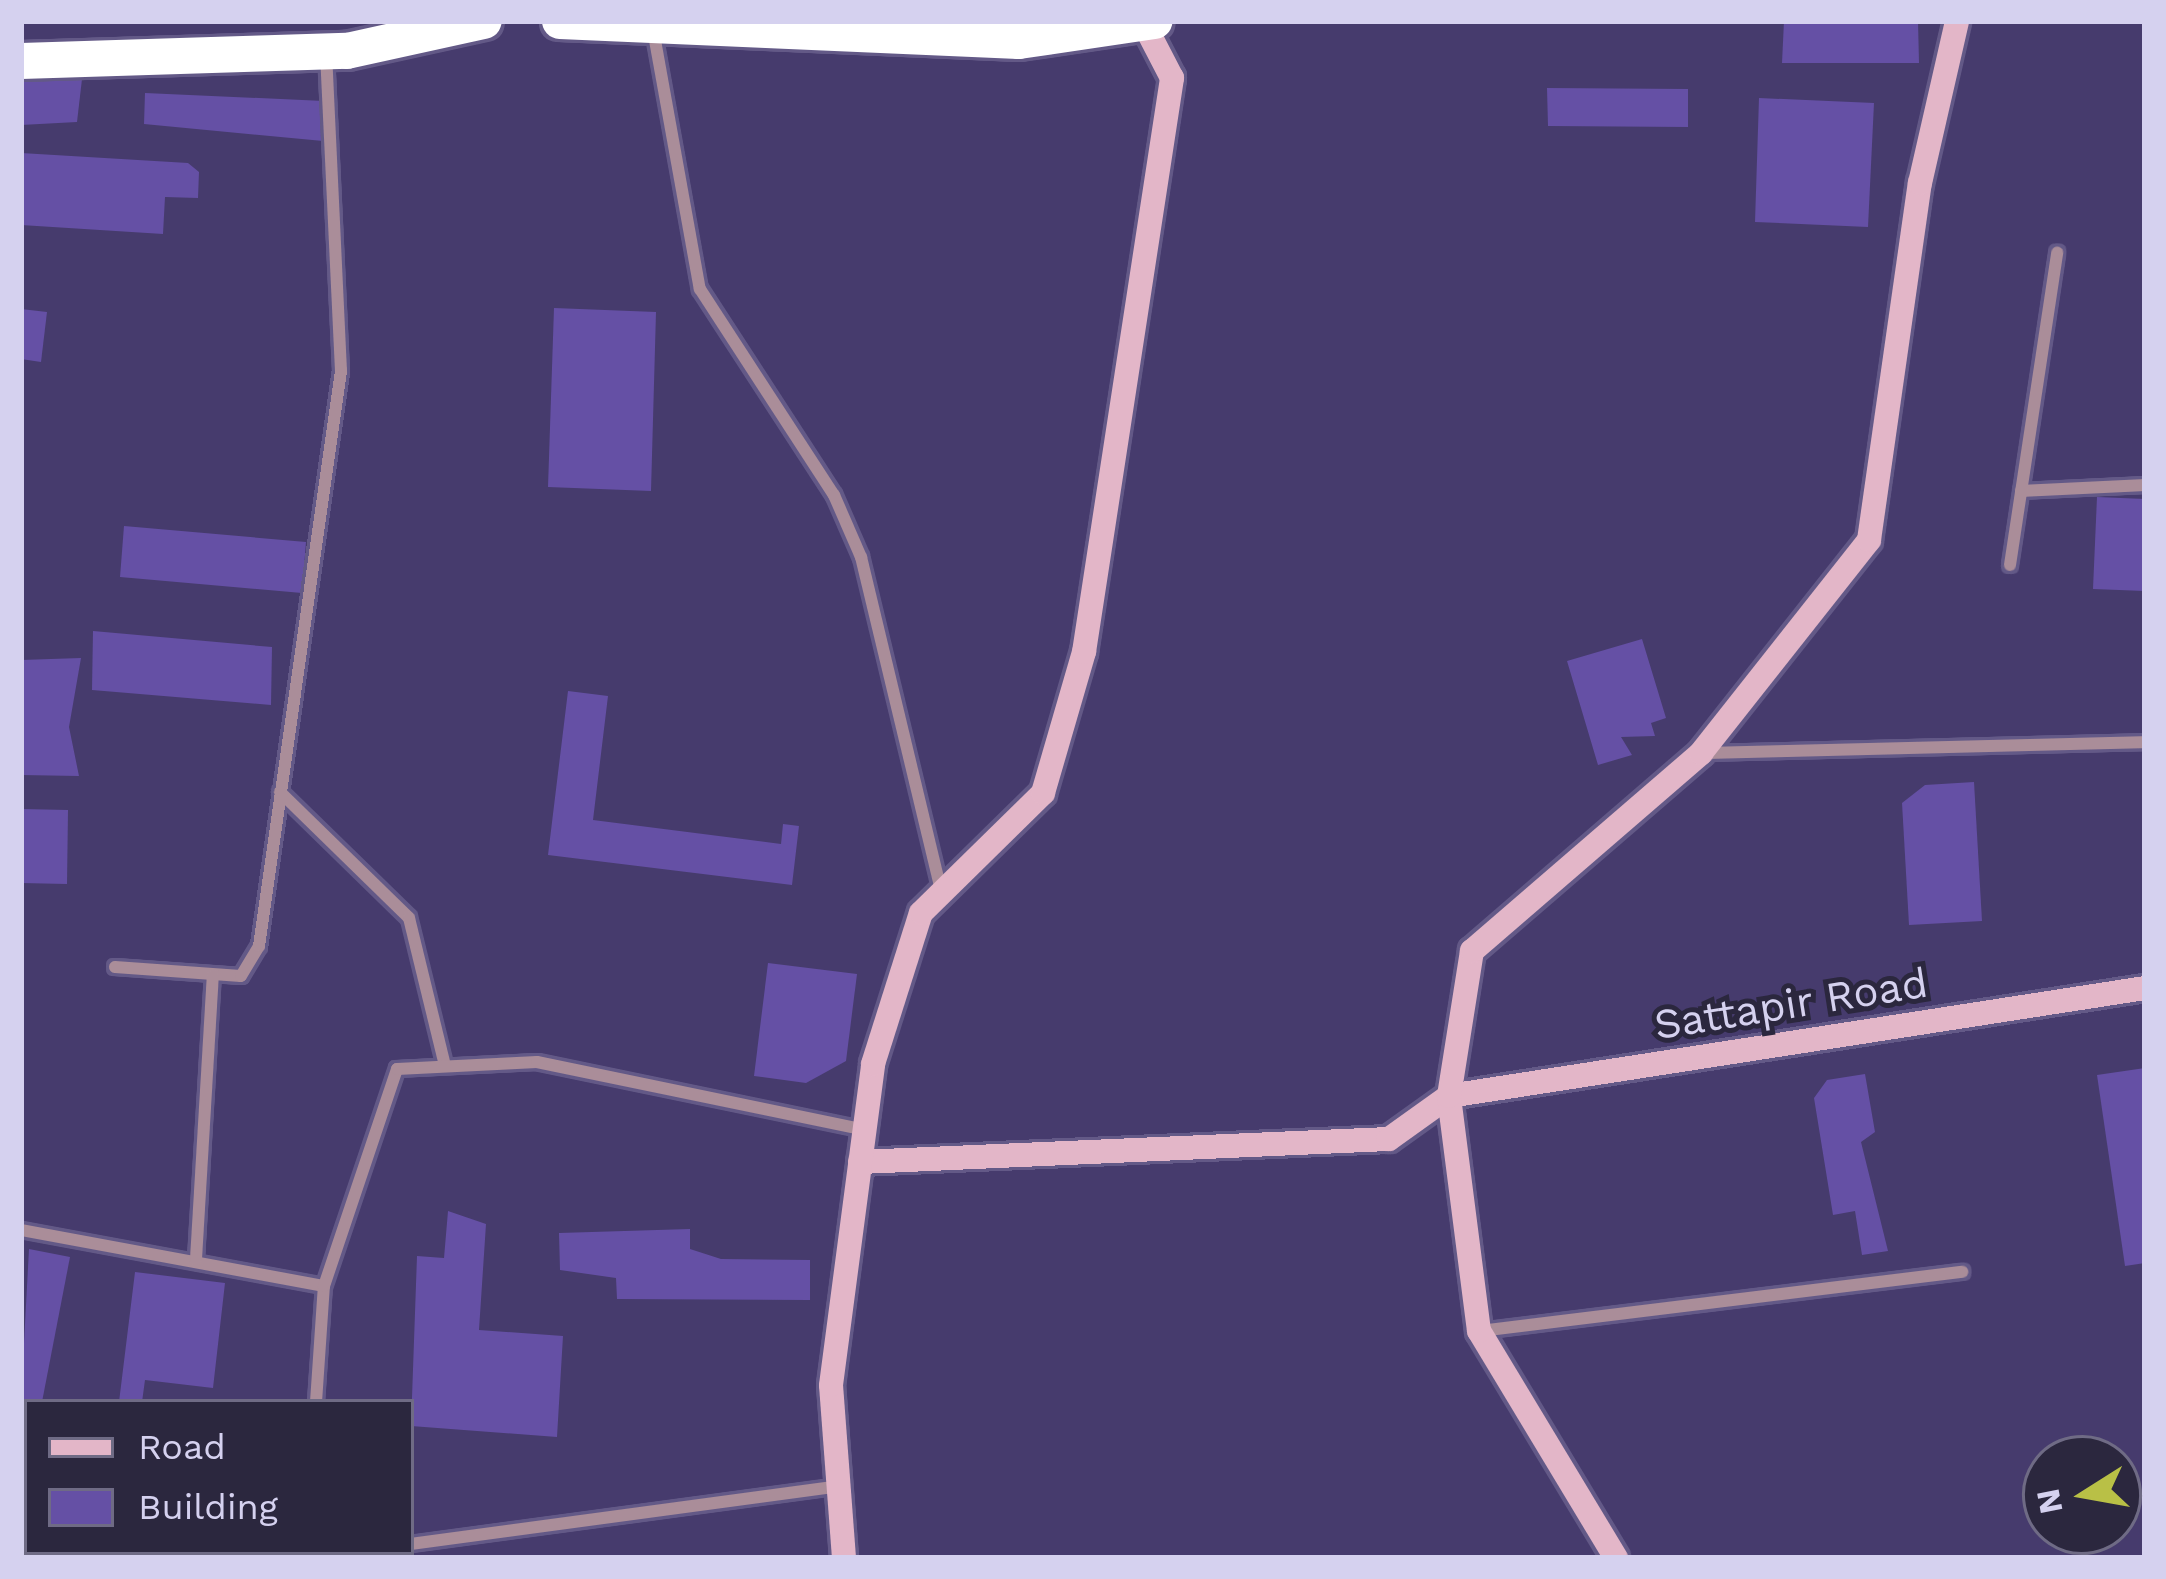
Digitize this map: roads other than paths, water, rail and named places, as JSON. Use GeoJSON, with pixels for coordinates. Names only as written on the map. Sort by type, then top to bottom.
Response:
{"type":"FeatureCollection","features":[{"type":"Feature","properties":{"kind":"highway"},"geometry":{"type":"LineString","coordinates":[[21,61],[326,52],[484,21]]}},
{"type":"Feature","properties":{"kind":"highway"},"geometry":{"type":"LineString","coordinates":[[560,21],[1019,41],[1148,23]]}},
{"type":"Feature","properties":{"kind":"street"},"geometry":{"type":"LineString","coordinates":[[1616,1558],[1479,1331],[1450,1096],[1472,951],[1701,753],[1869,541],[1920,183],[1957,21]]}},
{"type":"Feature","properties":{"kind":"street"},"geometry":{"type":"LineString","coordinates":[[844,1558],[831,1384],[860,1162],[870,1132],[873,1064],[920,913],[1043,793],[1084,652],[1172,78],[1148,23]]}},
{"type":"Feature","properties":{"kind":"street"},"geometry":{"type":"LineString","coordinates":[[653,25],[700,289],[834,495],[861,556],[941,892]]}},
{"type":"Feature","properties":{"kind":"street"},"geometry":{"type":"LineString","coordinates":[[115,967],[213,976],[254,964],[341,371],[326,52]]}},
{"type":"Feature","properties":{"kind":"street"},"geometry":{"type":"LineString","coordinates":[[2010,565],[2057,253]]}},
{"type":"Feature","properties":{"kind":"street"},"geometry":{"type":"LineString","coordinates":[[2021,491],[2145,485]]}},
{"type":"Feature","properties":{"kind":"street"},"geometry":{"type":"LineString","coordinates":[[1701,753],[2145,742]]}},
{"type":"Feature","properties":{"kind":"street"},"geometry":{"type":"LineString","coordinates":[[280,792],[409,918],[444,1062]]}},
{"type":"Feature","properties":{"kind":"street"},"geometry":{"type":"LineString","coordinates":[[196,1259],[213,976]]}},
{"type":"Feature","properties":{"kind":"street","name":"Sattapir Road"},"geometry":{"type":"LineString","coordinates":[[1450,1096],[2145,988]]}},
{"type":"Feature","properties":{"kind":"street"},"geometry":{"type":"LineString","coordinates":[[316,1399],[324,1286],[397,1070],[444,1062],[537,1063],[870,1132]]}},
{"type":"Feature","properties":{"kind":"street"},"geometry":{"type":"LineString","coordinates":[[860,1162],[1388,1139],[1450,1096]]}},
{"type":"Feature","properties":{"kind":"street"},"geometry":{"type":"LineString","coordinates":[[21,1230],[324,1286]]}},
{"type":"Feature","properties":{"kind":"street"},"geometry":{"type":"LineString","coordinates":[[1479,1331],[1962,1272]]}},
{"type":"Feature","properties":{"kind":"street"},"geometry":{"type":"LineString","coordinates":[[414,1544],[838,1486]]}}]}
